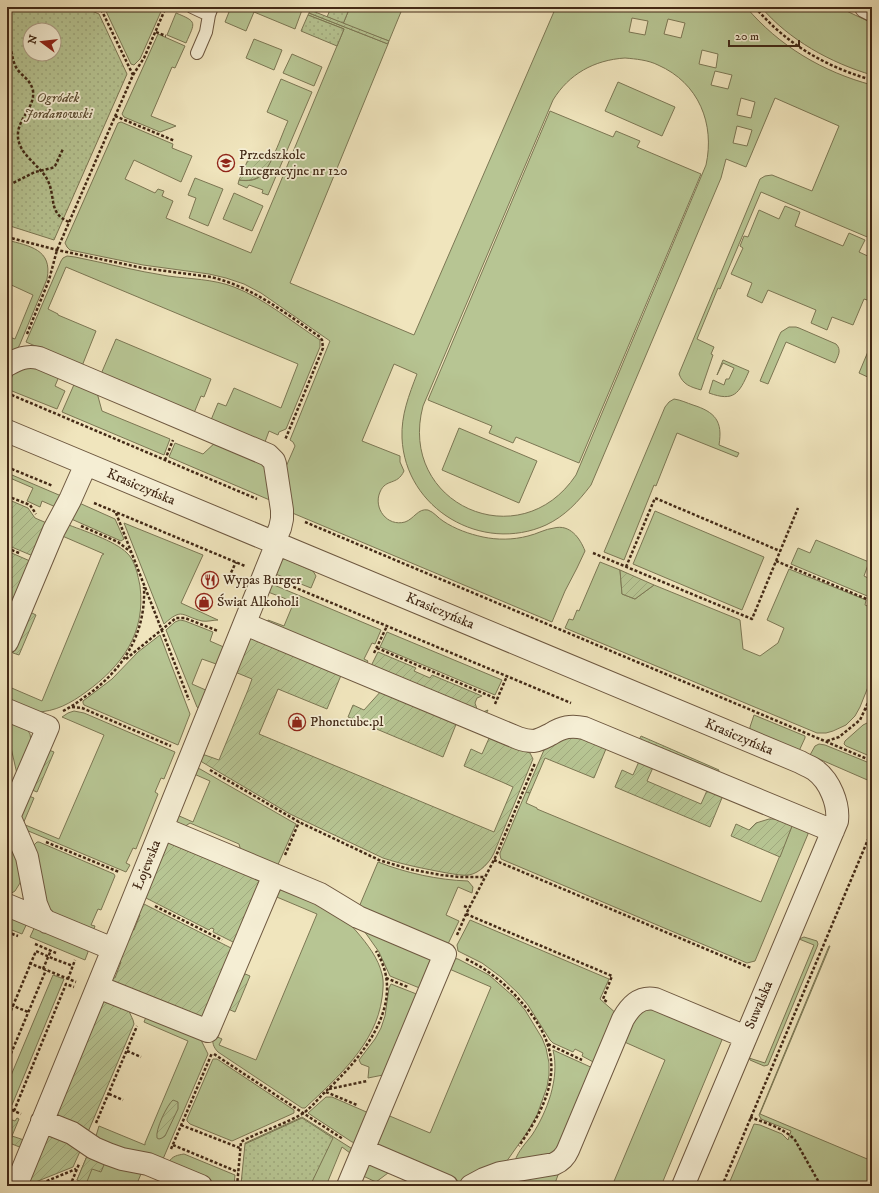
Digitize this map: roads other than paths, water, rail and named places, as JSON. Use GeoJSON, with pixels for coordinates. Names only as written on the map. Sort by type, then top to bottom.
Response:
{"type":"FeatureCollection","features":[{"type":"Feature","properties":{"kind":"street"},"geometry":{"type":"LineString","coordinates":[[866,7],[872,10]]}},
{"type":"Feature","properties":{"kind":"street","name":"Łojewska"},"geometry":{"type":"LineString","coordinates":[[15,361],[30,357],[39,358],[268,455],[275,464],[282,511],[276,543],[242,632],[182,753],[162,828],[19,1177]]}},
{"type":"Feature","properties":{"kind":"street","name":"Krasiczyńska"},"geometry":{"type":"LineString","coordinates":[[7,430],[808,766],[816,770],[822,777],[833,796],[838,810],[834,828]]}},
{"type":"Feature","properties":{"kind":"street"},"geometry":{"type":"LineString","coordinates":[[7,642],[58,521],[70,500],[86,464]]}},
{"type":"Feature","properties":{"kind":"street"},"geometry":{"type":"LineString","coordinates":[[242,632],[364,674],[518,738],[536,741],[564,728],[577,726],[590,730],[834,828]]}},
{"type":"Feature","properties":{"kind":"street"},"geometry":{"type":"LineString","coordinates":[[7,710],[48,727],[10,815],[11,822],[20,838],[27,857],[36,904],[42,916],[53,924]]}},
{"type":"Feature","properties":{"kind":"street"},"geometry":{"type":"LineString","coordinates":[[162,828],[310,890],[358,917],[447,953],[348,1186]]}},
{"type":"Feature","properties":{"kind":"street","name":"Suwalska"},"geometry":{"type":"LineString","coordinates":[[684,1186],[834,828]]}},
{"type":"Feature","properties":{"kind":"street"},"geometry":{"type":"LineString","coordinates":[[96,991],[146,1006],[208,1031],[275,875]]}},
{"type":"Feature","properties":{"kind":"street"},"geometry":{"type":"LineString","coordinates":[[7,906],[113,949]]}},
{"type":"Feature","properties":{"kind":"street"},"geometry":{"type":"LineString","coordinates":[[471,1186],[500,1172],[550,1165],[561,1160],[567,1153],[624,1017],[634,1004],[644,998],[655,999],[746,1037]]}},
{"type":"Feature","properties":{"kind":"street"},"geometry":{"type":"LineString","coordinates":[[42,1121],[72,1133],[96,1149],[108,1154],[122,1159],[148,1164],[202,1186]]}},
{"type":"Feature","properties":{"kind":"street"},"geometry":{"type":"LineString","coordinates":[[363,1150],[447,1186]]}},
{"type":"Feature","properties":{"kind":"lane"},"geometry":{"type":"LineString","coordinates":[[192,7],[211,11],[206,32],[197,53]]}},
{"type":"Feature","properties":{"kind":"place","name":"Przedszkole Integracyjne nr 120"},"geometry":{"type":"Point","coordinates":[226,163]}},
{"type":"Feature","properties":{"kind":"place","name":"Wypas Burger"},"geometry":{"type":"Point","coordinates":[210,580]}},
{"type":"Feature","properties":{"kind":"place","name":"Świat Alkoholi"},"geometry":{"type":"Point","coordinates":[204,602]}},
{"type":"Feature","properties":{"kind":"place","name":"Phonetube.pl"},"geometry":{"type":"Point","coordinates":[297,722]}},
{"type":"Feature","properties":{"kind":"park label","name":"Ogródek Jordanowski"},"geometry":{"type":"Point","coordinates":[58,106]}}]}
